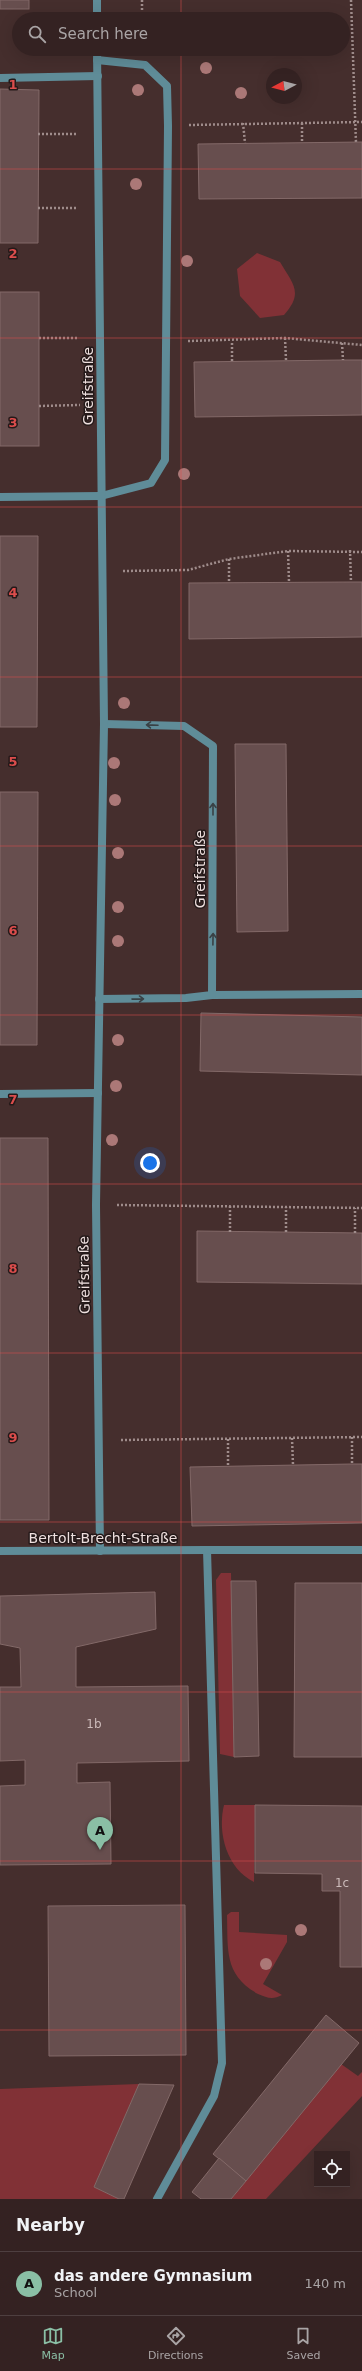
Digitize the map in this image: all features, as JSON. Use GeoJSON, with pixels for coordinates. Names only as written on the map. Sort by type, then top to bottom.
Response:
{"type":"FeatureCollection","features":[{"type":"Feature","properties":{"kind":"street"},"geometry":{"type":"LineString","coordinates":[[97,0],[97,12]]}},
{"type":"Feature","properties":{"kind":"street","name":"Greifstraße"},"geometry":{"type":"LineString","coordinates":[[98,56],[104,724],[96,1205],[100,1551]]}},
{"type":"Feature","properties":{"kind":"street"},"geometry":{"type":"LineString","coordinates":[[0,497],[101,496],[150,483],[165,460],[167,342],[167,86],[145,65],[98,60]]}},
{"type":"Feature","properties":{"kind":"street"},"geometry":{"type":"LineString","coordinates":[[0,78],[98,76]]}},
{"type":"Feature","properties":{"kind":"street","name":"Greifstraße"},"geometry":{"type":"LineString","coordinates":[[104,724],[184,726],[213,746],[212,995]]}},
{"type":"Feature","properties":{"kind":"street"},"geometry":{"type":"LineString","coordinates":[[99,999],[186,998],[212,995],[362,994]]}},
{"type":"Feature","properties":{"kind":"street"},"geometry":{"type":"LineString","coordinates":[[0,1094],[98,1094]]}},
{"type":"Feature","properties":{"kind":"street"},"geometry":{"type":"LineString","coordinates":[[157,2199],[214,2096],[222,2063],[207,1550]]}},
{"type":"Feature","properties":{"kind":"street","name":"Bertolt-Brecht-Straße"},"geometry":{"type":"LineString","coordinates":[[0,1551],[362,1550]]}},
{"type":"Feature","properties":{"kind":"path"},"geometry":{"type":"LineString","coordinates":[[142,0],[142,12]]}},
{"type":"Feature","properties":{"kind":"path"},"geometry":{"type":"LineString","coordinates":[[351,0],[354,122],[356,142]]}},
{"type":"Feature","properties":{"kind":"path"},"geometry":{"type":"LineString","coordinates":[[168,126],[243,123],[362,122]]}},
{"type":"Feature","properties":{"kind":"path"},"geometry":{"type":"LineString","coordinates":[[243,123],[245,143]]}},
{"type":"Feature","properties":{"kind":"path"},"geometry":{"type":"LineString","coordinates":[[302,123],[302,143]]}},
{"type":"Feature","properties":{"kind":"path"},"geometry":{"type":"LineString","coordinates":[[38,134],[99,134]]}},
{"type":"Feature","properties":{"kind":"path"},"geometry":{"type":"LineString","coordinates":[[38,208],[100,208]]}},
{"type":"Feature","properties":{"kind":"path"},"geometry":{"type":"LineString","coordinates":[[39,338],[100,338]]}},
{"type":"Feature","properties":{"kind":"path"},"geometry":{"type":"LineString","coordinates":[[167,342],[232,341],[285,338],[362,345]]}},
{"type":"Feature","properties":{"kind":"path"},"geometry":{"type":"LineString","coordinates":[[285,338],[286,360]]}},
{"type":"Feature","properties":{"kind":"path"},"geometry":{"type":"LineString","coordinates":[[232,341],[232,361]]}},
{"type":"Feature","properties":{"kind":"path"},"geometry":{"type":"LineString","coordinates":[[342,344],[343,360]]}},
{"type":"Feature","properties":{"kind":"path"},"geometry":{"type":"LineString","coordinates":[[39,406],[101,405]]}},
{"type":"Feature","properties":{"kind":"path"},"geometry":{"type":"LineString","coordinates":[[103,571],[188,570],[229,559],[288,551],[350,550],[362,552]]}},
{"type":"Feature","properties":{"kind":"path"},"geometry":{"type":"LineString","coordinates":[[350,550],[351,582]]}},
{"type":"Feature","properties":{"kind":"path"},"geometry":{"type":"LineString","coordinates":[[288,551],[289,582]]}},
{"type":"Feature","properties":{"kind":"path"},"geometry":{"type":"LineString","coordinates":[[229,559],[230,583]]}},
{"type":"Feature","properties":{"kind":"path"},"geometry":{"type":"LineString","coordinates":[[96,1205],[362,1208]]}},
{"type":"Feature","properties":{"kind":"path"},"geometry":{"type":"LineString","coordinates":[[230,1206],[230,1232]]}},
{"type":"Feature","properties":{"kind":"path"},"geometry":{"type":"LineString","coordinates":[[286,1207],[286,1232]]}},
{"type":"Feature","properties":{"kind":"path"},"geometry":{"type":"LineString","coordinates":[[355,1208],[355,1233]]}},
{"type":"Feature","properties":{"kind":"path"},"geometry":{"type":"LineString","coordinates":[[352,1437],[352,1464]]}},
{"type":"Feature","properties":{"kind":"path"},"geometry":{"type":"LineString","coordinates":[[99,1441],[362,1437]]}},
{"type":"Feature","properties":{"kind":"path"},"geometry":{"type":"LineString","coordinates":[[292,1438],[293,1465]]}},
{"type":"Feature","properties":{"kind":"path"},"geometry":{"type":"LineString","coordinates":[[228,1439],[228,1466]]}},
{"type":"Feature","properties":{"kind":"shaded area"},"geometry":{"type":"Polygon","coordinates":[[[257,253],[280,262],[292,283],[295,294],[294,301],[284,315],[260,318],[240,296],[237,269],[257,253]]]}},
{"type":"Feature","properties":{"kind":"shaded area"},"geometry":{"type":"Polygon","coordinates":[[[221,1573],[231,1573],[234,1757],[220,1754],[216,1580],[221,1573]]]}},
{"type":"Feature","properties":{"kind":"shaded area"},"geometry":{"type":"Polygon","coordinates":[[[224,1805],[255,1805],[254,1882],[237,1868],[226,1849],[222,1827],[224,1805]]]}},
{"type":"Feature","properties":{"kind":"shaded area"},"geometry":{"type":"Polygon","coordinates":[[[231,1912],[239,1912],[239,1932],[287,1935],[287,1942],[263,1984],[282,1995],[276,1998],[264,1997],[247,1987],[239,1979],[230,1960],[228,1950],[227,1915],[231,1912]]]}},
{"type":"Feature","properties":{"kind":"shaded area"},"geometry":{"type":"Polygon","coordinates":[[[341,2064],[358,2076],[362,2072],[362,2096],[266,2199],[231,2199],[341,2064]]]}},
{"type":"Feature","properties":{"kind":"shaded area"},"geometry":{"type":"Polygon","coordinates":[[[139,2084],[94,2187],[119,2199],[0,2199],[0,2089],[139,2084]]]}},
{"type":"Feature","properties":{"kind":"building"},"geometry":{"type":"Polygon","coordinates":[[[0,0],[29,0],[29,9],[0,9],[0,0]]]}},
{"type":"Feature","properties":{"kind":"building"},"geometry":{"type":"Polygon","coordinates":[[[0,89],[39,90],[38,243],[0,243],[0,89]]]}},
{"type":"Feature","properties":{"kind":"building"},"geometry":{"type":"Polygon","coordinates":[[[362,142],[362,198],[199,199],[198,144],[362,142]]]}},
{"type":"Feature","properties":{"kind":"building"},"geometry":{"type":"Polygon","coordinates":[[[0,292],[39,292],[39,446],[0,446],[0,292]]]}},
{"type":"Feature","properties":{"kind":"building"},"geometry":{"type":"Polygon","coordinates":[[[362,360],[362,415],[195,417],[194,362],[362,360]]]}},
{"type":"Feature","properties":{"kind":"building"},"geometry":{"type":"Polygon","coordinates":[[[0,536],[38,536],[37,727],[0,727],[0,536]]]}},
{"type":"Feature","properties":{"kind":"building"},"geometry":{"type":"Polygon","coordinates":[[[362,582],[362,637],[189,639],[189,583],[362,582]]]}},
{"type":"Feature","properties":{"kind":"building"},"geometry":{"type":"Polygon","coordinates":[[[235,744],[286,744],[288,931],[237,932],[235,744]]]}},
{"type":"Feature","properties":{"kind":"building"},"geometry":{"type":"Polygon","coordinates":[[[0,792],[38,792],[37,1045],[0,1045],[0,792]]]}},
{"type":"Feature","properties":{"kind":"building"},"geometry":{"type":"Polygon","coordinates":[[[201,1013],[362,1017],[362,1075],[200,1071],[201,1013]]]}},
{"type":"Feature","properties":{"kind":"building"},"geometry":{"type":"Polygon","coordinates":[[[0,1138],[48,1138],[49,1520],[0,1520],[0,1138]]]}},
{"type":"Feature","properties":{"kind":"building"},"geometry":{"type":"Polygon","coordinates":[[[197,1231],[362,1233],[362,1284],[197,1282],[197,1231]]]}},
{"type":"Feature","properties":{"kind":"building"},"geometry":{"type":"Polygon","coordinates":[[[362,1464],[362,1523],[192,1526],[190,1467],[362,1464]]]}},
{"type":"Feature","properties":{"kind":"building"},"geometry":{"type":"Polygon","coordinates":[[[231,1581],[256,1581],[259,1756],[234,1757],[231,1581]]]}},
{"type":"Feature","properties":{"kind":"building"},"geometry":{"type":"Polygon","coordinates":[[[295,1583],[362,1583],[362,1757],[294,1757],[295,1583]]]}},
{"type":"Feature","properties":{"kind":"building"},"geometry":{"type":"Polygon","coordinates":[[[155,1592],[156,1629],[76,1647],[76,1687],[188,1686],[189,1761],[77,1763],[77,1783],[110,1782],[111,1864],[0,1865],[0,1786],[25,1785],[25,1760],[0,1761],[0,1687],[21,1687],[20,1648],[0,1644],[0,1596],[155,1592]]]}},
{"type":"Feature","properties":{"kind":"building"},"geometry":{"type":"Polygon","coordinates":[[[255,1805],[362,1806],[362,1967],[340,1967],[340,1891],[322,1891],[322,1874],[255,1873],[255,1805]]]}},
{"type":"Feature","properties":{"kind":"building"},"geometry":{"type":"Polygon","coordinates":[[[185,1905],[186,2055],[49,2056],[48,1906],[185,1905]]]}},
{"type":"Feature","properties":{"kind":"building"},"geometry":{"type":"Polygon","coordinates":[[[326,2015],[359,2043],[246,2181],[213,2154],[326,2015]]]}},
{"type":"Feature","properties":{"kind":"building"},"geometry":{"type":"Polygon","coordinates":[[[139,2084],[174,2085],[124,2199],[119,2199],[94,2187],[139,2084]]]}},
{"type":"Feature","properties":{"kind":"building"},"geometry":{"type":"Polygon","coordinates":[[[219,2158],[246,2181],[231,2199],[201,2199],[192,2192],[219,2158]]]}},
{"type":"Feature","properties":{"kind":"place","name":"das andere Gymnasium"},"geometry":{"type":"Point","coordinates":[100,1850]}}]}
